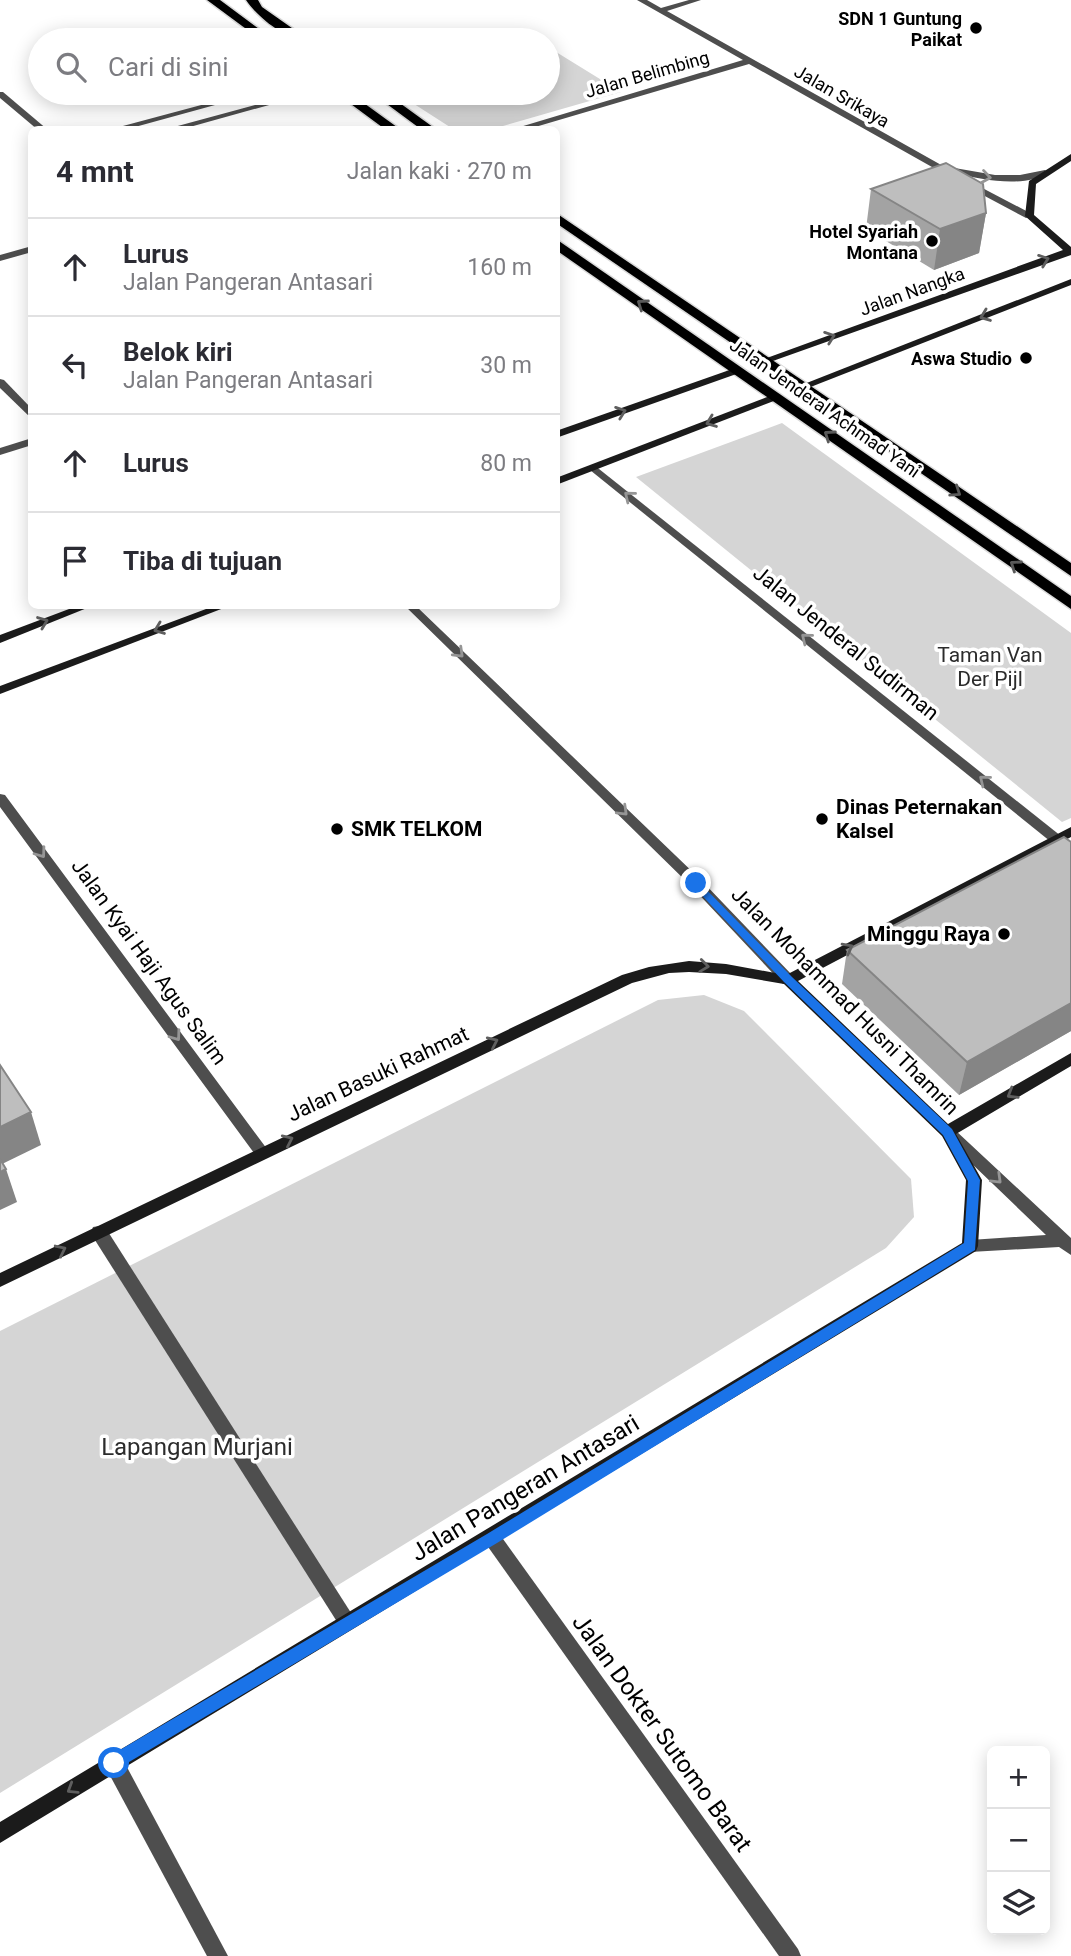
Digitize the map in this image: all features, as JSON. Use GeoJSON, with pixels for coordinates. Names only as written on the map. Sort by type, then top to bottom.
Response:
{"type":"FeatureCollection","features":[{"type":"Feature","properties":{"kind":"highway"},"geometry":{"type":"LineString","coordinates":[[213,0],[252,28]]}},
{"type":"Feature","properties":{"kind":"highway"},"geometry":{"type":"LineString","coordinates":[[234,15],[257,3],[288,28]]}},
{"type":"Feature","properties":{"kind":"highway"},"geometry":{"type":"LineString","coordinates":[[359,105],[389,126]]}},
{"type":"Feature","properties":{"kind":"highway"},"geometry":{"type":"LineString","coordinates":[[395,105],[425,126]]}},
{"type":"Feature","properties":{"kind":"highway","name":"Jalan Jenderal Achmad Yani"},"geometry":{"type":"LineString","coordinates":[[560,220],[1071,571]]}},
{"type":"Feature","properties":{"kind":"highway","name":"Jalan Jenderal Achmad Yani"},"geometry":{"type":"LineString","coordinates":[[560,246],[1071,604]]}},
{"type":"Feature","properties":{"kind":"main road"},"geometry":{"type":"LineString","coordinates":[[1070,252],[1029,216],[1032,183],[1071,157]]}},
{"type":"Feature","properties":{"kind":"main road","name":"Jalan Nangka"},"geometry":{"type":"LineString","coordinates":[[766,360],[1070,252]]}},
{"type":"Feature","properties":{"kind":"main road"},"geometry":{"type":"LineString","coordinates":[[804,386],[1071,282]]}},
{"type":"Feature","properties":{"kind":"main road"},"geometry":{"type":"LineString","coordinates":[[560,434],[738,370]]}},
{"type":"Feature","properties":{"kind":"main road"},"geometry":{"type":"LineString","coordinates":[[560,481],[775,397]]}},
{"type":"Feature","properties":{"kind":"main road"},"geometry":{"type":"LineString","coordinates":[[0,639],[78,609]]}},
{"type":"Feature","properties":{"kind":"main road"},"geometry":{"type":"LineString","coordinates":[[0,690],[205,609]]}},
{"type":"Feature","properties":{"kind":"main road"},"geometry":{"type":"LineString","coordinates":[[788,979],[1071,831]]}},
{"type":"Feature","properties":{"kind":"main road","name":"Jalan Basuki Rahmat"},"geometry":{"type":"LineString","coordinates":[[0,1280],[627,979],[660,967],[691,964],[788,979]]}},
{"type":"Feature","properties":{"kind":"main road","name":"Jalan Mohammad Husni Thamrin"},"geometry":{"type":"LineString","coordinates":[[788,979],[947,1132]]}},
{"type":"Feature","properties":{"kind":"main road"},"geometry":{"type":"LineString","coordinates":[[970,1246],[974,1180],[947,1132],[1071,1059]]}},
{"type":"Feature","properties":{"kind":"main road","name":"Jalan Pangeran Antasari"},"geometry":{"type":"LineString","coordinates":[[0,1833],[347,1622],[492,1538],[970,1246]]}},
{"type":"Feature","properties":{"kind":"street","name":"Jalan Srikaya"},"geometry":{"type":"LineString","coordinates":[[641,0],[927,162],[1029,216]]}},
{"type":"Feature","properties":{"kind":"street"},"geometry":{"type":"LineString","coordinates":[[660,11],[696,0]]}},
{"type":"Feature","properties":{"kind":"street","name":"Jalan Belimbing"},"geometry":{"type":"LineString","coordinates":[[528,126],[749,61]]}},
{"type":"Feature","properties":{"kind":"street"},"geometry":{"type":"LineString","coordinates":[[0,94],[39,126]]}},
{"type":"Feature","properties":{"kind":"street"},"geometry":{"type":"LineString","coordinates":[[127,126],[209,105]]}},
{"type":"Feature","properties":{"kind":"street"},"geometry":{"type":"LineString","coordinates":[[181,126],[262,105]]}},
{"type":"Feature","properties":{"kind":"street"},"geometry":{"type":"LineString","coordinates":[[927,162],[989,178],[1019,180],[1045,173]]}},
{"type":"Feature","properties":{"kind":"street"},"geometry":{"type":"LineString","coordinates":[[0,258],[28,250]]}},
{"type":"Feature","properties":{"kind":"street"},"geometry":{"type":"LineString","coordinates":[[0,382],[28,412]]}},
{"type":"Feature","properties":{"kind":"street"},"geometry":{"type":"LineString","coordinates":[[0,452],[28,443]]}},
{"type":"Feature","properties":{"kind":"street","name":"Jalan Jenderal Sudirman"},"geometry":{"type":"LineString","coordinates":[[594,468],[1071,851]]}},
{"type":"Feature","properties":{"kind":"street","name":"Jalan Mohammad Husni Thamrin"},"geometry":{"type":"LineString","coordinates":[[413,609],[696,883],[788,979]]}},
{"type":"Feature","properties":{"kind":"street","name":"Jalan Kyai Haji Agus Salim"},"geometry":{"type":"LineString","coordinates":[[0,798],[262,1153]]}},
{"type":"Feature","properties":{"kind":"street","name":"Jalan Mohammad Husni Thamrin"},"geometry":{"type":"LineString","coordinates":[[947,1132],[1067,1244]]}},
{"type":"Feature","properties":{"kind":"street"},"geometry":{"type":"LineString","coordinates":[[99,1233],[347,1622]]}},
{"type":"Feature","properties":{"kind":"street"},"geometry":{"type":"LineString","coordinates":[[970,1246],[1067,1244]]}},
{"type":"Feature","properties":{"kind":"street","name":"Jalan Dokter Sutomo Barat"},"geometry":{"type":"LineString","coordinates":[[492,1538],[791,1956]]}},
{"type":"Feature","properties":{"kind":"street"},"geometry":{"type":"LineString","coordinates":[[114,1763],[218,1956]]}},
{"type":"Feature","properties":{"kind":"green space"},"geometry":{"type":"Polygon","coordinates":[[[560,54],[621,92],[503,126],[448,126],[416,105],[560,105],[560,54]]]}},
{"type":"Feature","properties":{"kind":"green space","name":"Taman Van Der Pijl"},"geometry":{"type":"Polygon","coordinates":[[[782,423],[1071,633],[1071,818],[1062,822],[636,477],[782,423]]]}},
{"type":"Feature","properties":{"kind":"green space","name":"Lapangan Murjani"},"geometry":{"type":"Polygon","coordinates":[[[704,995],[744,1011],[911,1179],[914,1217],[886,1248],[0,1793],[0,1331],[658,1000],[704,995]]]}},
{"type":"Feature","properties":{"kind":"building"},"geometry":{"type":"Polygon","coordinates":[[[946,163],[983,184],[986,213],[940,229],[871,189],[946,163]]]}},
{"type":"Feature","properties":{"kind":"building","name":"Minggu Raya"},"geometry":{"type":"Polygon","coordinates":[[[1064,837],[1071,842],[1071,1003],[967,1062],[847,950],[1064,837]]]}},
{"type":"Feature","properties":{"kind":"building"},"geometry":{"type":"Polygon","coordinates":[[[0,1065],[31,1112],[0,1127],[0,1065]]]}},
{"type":"Feature","properties":{"kind":"building"},"geometry":{"type":"Polygon","coordinates":[[[0,1159],[6,1169],[0,1172],[0,1159]]]}},
{"type":"Feature","properties":{"kind":"place","name":"SDN 1 Guntung Paikat"},"geometry":{"type":"Point","coordinates":[976,28]}},
{"type":"Feature","properties":{"kind":"place","name":"Hotel Syariah Montana"},"geometry":{"type":"Point","coordinates":[932,241]}},
{"type":"Feature","properties":{"kind":"place","name":"Aswa Studio"},"geometry":{"type":"Point","coordinates":[1026,358]}},
{"type":"Feature","properties":{"kind":"place","name":"Dinas Peternakan Kalsel"},"geometry":{"type":"Point","coordinates":[822,819]}},
{"type":"Feature","properties":{"kind":"place","name":"SMK TELKOM"},"geometry":{"type":"Point","coordinates":[337,829]}},
{"type":"Feature","properties":{"kind":"place","name":"Minggu Raya"},"geometry":{"type":"Point","coordinates":[1004,934]}},
{"type":"Feature","properties":{"kind":"route"},"geometry":{"type":"LineString","coordinates":[[114,1763],[492,1538],[970,1246],[974,1180],[947,1132],[788,979],[696,883]]}}]}
